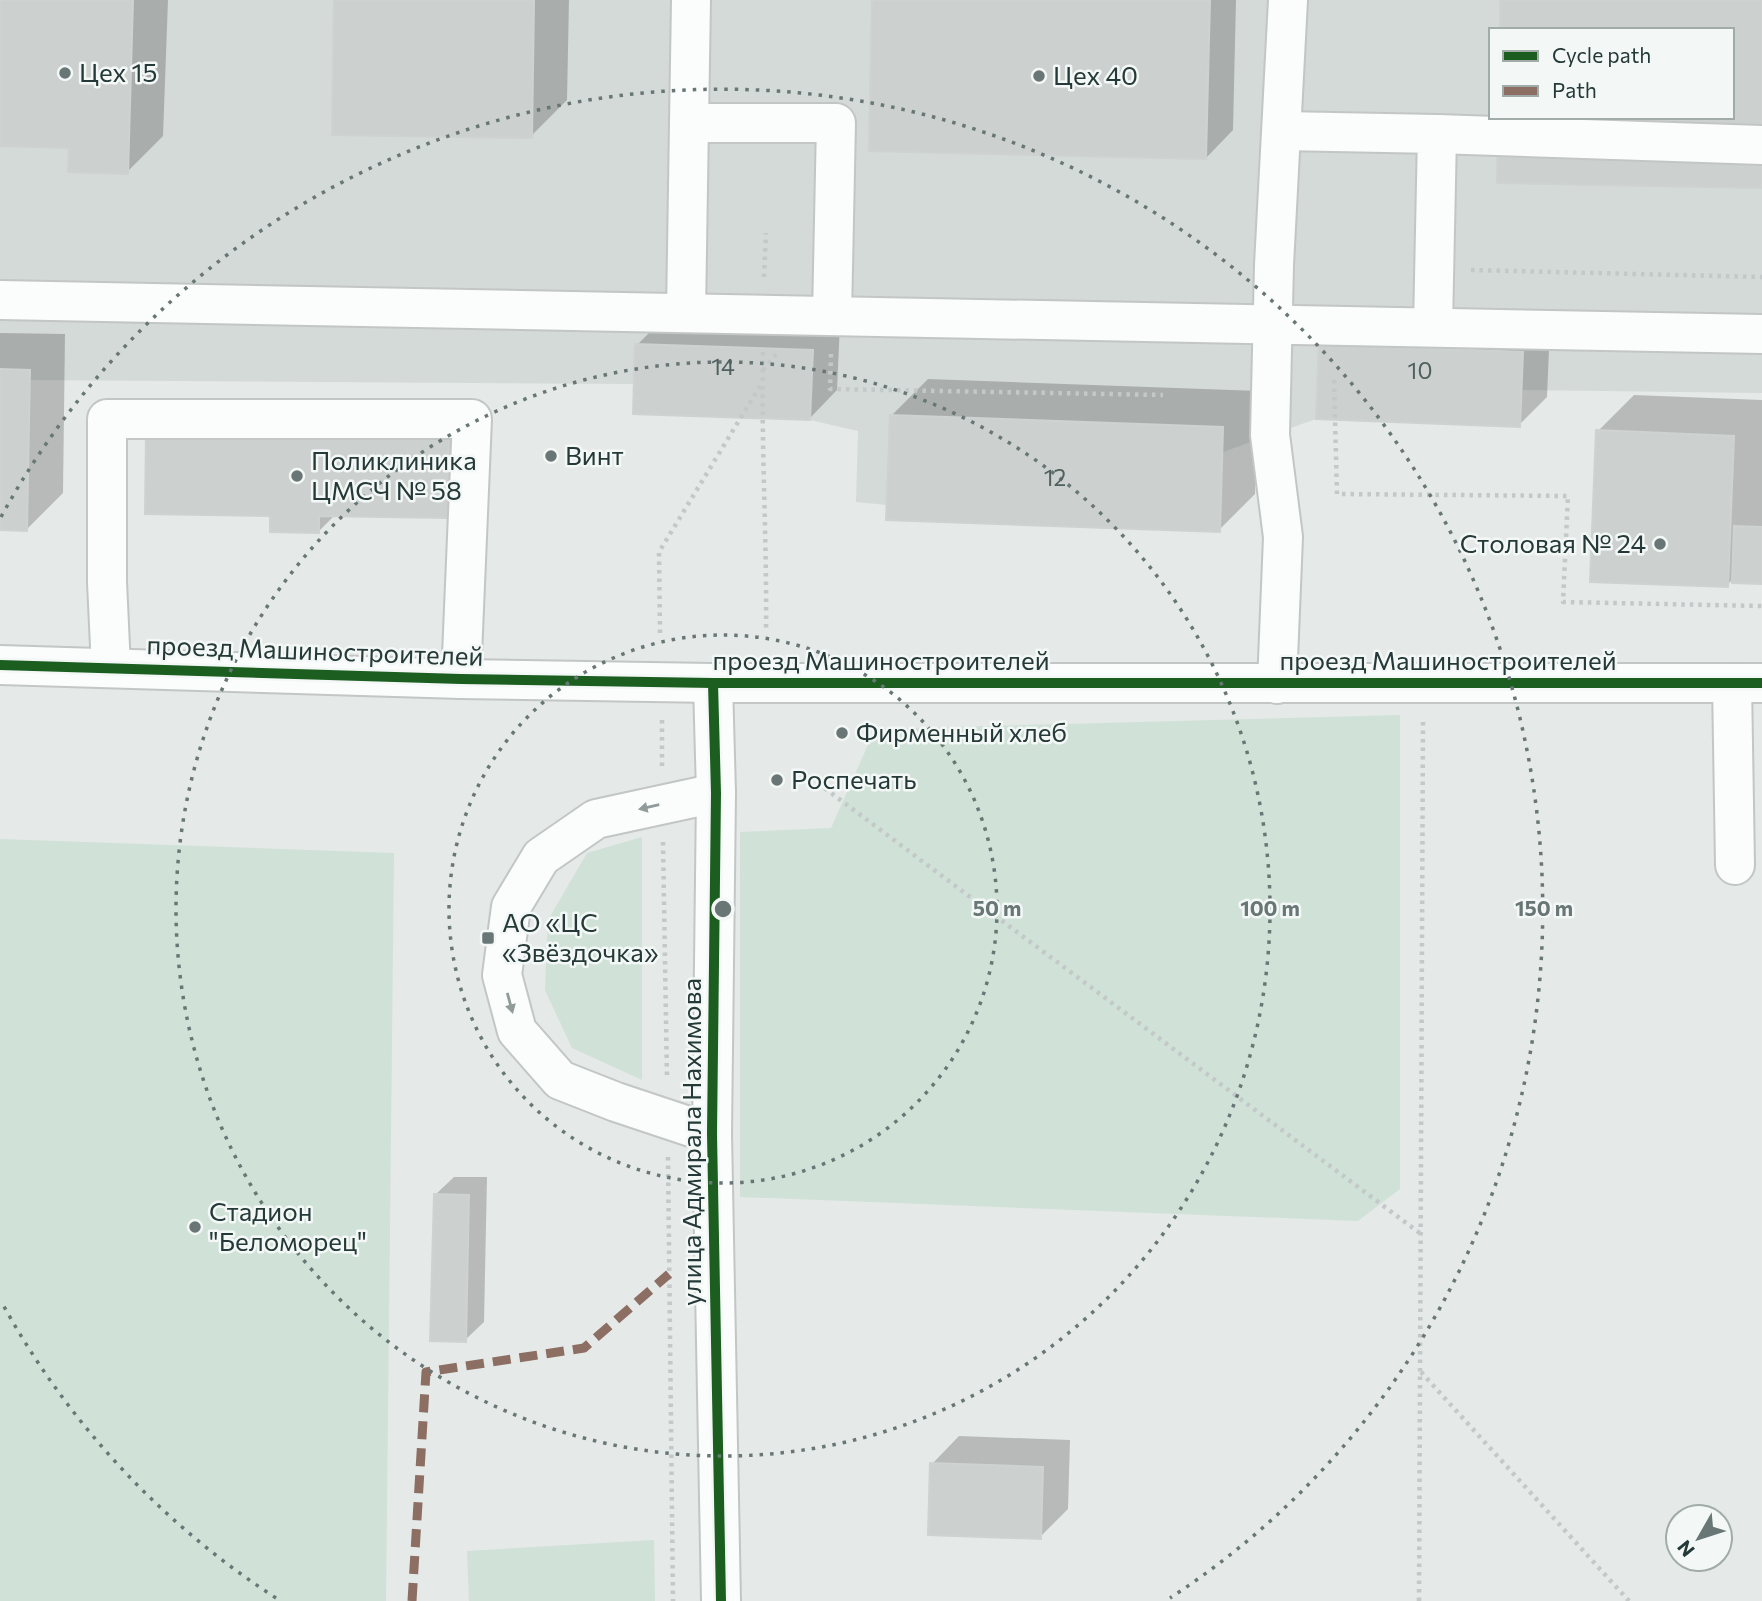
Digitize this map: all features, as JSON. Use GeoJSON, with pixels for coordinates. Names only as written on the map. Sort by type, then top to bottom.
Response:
{"type":"FeatureCollection","features":[{"type":"Feature","properties":{"kind":"street"},"geometry":{"type":"LineString","coordinates":[[685,313],[691,0]]}},
{"type":"Feature","properties":{"kind":"street"},"geometry":{"type":"LineString","coordinates":[[1277,684],[1283,537],[1270,435],[1288,0]]}},
{"type":"Feature","properties":{"kind":"street"},"geometry":{"type":"LineString","coordinates":[[689,123],[836,123],[831,333]]}},
{"type":"Feature","properties":{"kind":"street"},"geometry":{"type":"LineString","coordinates":[[1282,131],[1762,145]]}},
{"type":"Feature","properties":{"kind":"street"},"geometry":{"type":"LineString","coordinates":[[1433,327],[1437,134]]}},
{"type":"Feature","properties":{"kind":"street"},"geometry":{"type":"LineString","coordinates":[[0,299],[685,313],[831,333],[1274,324],[1762,334]]}},
{"type":"Feature","properties":{"kind":"street"},"geometry":{"type":"LineString","coordinates":[[111,668],[107,582],[107,419],[472,419],[461,679]]}},
{"type":"Feature","properties":{"kind":"street","name":"проезд Машиностроителей"},"geometry":{"type":"LineString","coordinates":[[0,665],[461,679],[713,683],[1747,683]]}},
{"type":"Feature","properties":{"kind":"street","name":"улица Адмирала Нахимова"},"geometry":{"type":"LineString","coordinates":[[713,683],[716,793],[712,1134],[721,1601]]}},
{"type":"Feature","properties":{"kind":"street"},"geometry":{"type":"LineString","coordinates":[[1735,865],[1747,683]]}},
{"type":"Feature","properties":{"kind":"street"},"geometry":{"type":"LineString","coordinates":[[712,1134],[560,1080],[517,1031],[502,975],[511,907],[541,857],[596,819],[716,793]]}},
{"type":"Feature","properties":{"kind":"path"},"geometry":{"type":"LineString","coordinates":[[764,285],[766,233]]}},
{"type":"Feature","properties":{"kind":"path"},"geometry":{"type":"LineString","coordinates":[[1435,269],[1762,277]]}},
{"type":"Feature","properties":{"kind":"path"},"geometry":{"type":"LineString","coordinates":[[831,333],[830,389],[1163,395]]}},
{"type":"Feature","properties":{"kind":"path"},"geometry":{"type":"LineString","coordinates":[[763,344],[766,631]]}},
{"type":"Feature","properties":{"kind":"path"},"geometry":{"type":"LineString","coordinates":[[1334,380],[1336,494],[1568,496],[1563,602],[1762,606]]}},
{"type":"Feature","properties":{"kind":"path"},"geometry":{"type":"LineString","coordinates":[[660,633],[659,552],[762,384]]}},
{"type":"Feature","properties":{"kind":"path"},"geometry":{"type":"LineString","coordinates":[[1419,1601],[1423,685]]}},
{"type":"Feature","properties":{"kind":"path"},"geometry":{"type":"LineString","coordinates":[[811,778],[1421,1234]]}},
{"type":"Feature","properties":{"kind":"path"},"geometry":{"type":"LineString","coordinates":[[1420,1371],[1629,1601]]}},
{"type":"Feature","properties":{"kind":"shaded area"},"geometry":{"type":"Polygon","coordinates":[[[0,0],[1762,0],[1762,393],[1522,390],[1520,427],[1316,419],[1223,452],[1223,427],[890,415],[887,505],[856,502],[858,431],[810,420],[633,414],[634,384],[30,380],[27,531],[0,530],[0,0]]]}},
{"type":"Feature","properties":{"kind":"shaded area"},"geometry":{"type":"Polygon","coordinates":[[[1400,715],[1400,1189],[1358,1221],[740,1197],[740,832],[831,828],[875,729],[1400,715]]]}},
{"type":"Feature","properties":{"kind":"shaded area"},"geometry":{"type":"Polygon","coordinates":[[[642,837],[642,1080],[572,1048],[545,990],[548,920],[587,853],[642,837]]]}},
{"type":"Feature","properties":{"kind":"shaded area","name":"Стадион \"Беломорец\""},"geometry":{"type":"Polygon","coordinates":[[[0,839],[394,853],[386,1601],[0,1601],[0,839]]]}},
{"type":"Feature","properties":{"kind":"shaded area"},"geometry":{"type":"Polygon","coordinates":[[[654,1540],[655,1601],[469,1601],[467,1551],[654,1540]]]}},
{"type":"Feature","properties":{"kind":"building","name":"Цех 15"},"geometry":{"type":"Polygon","coordinates":[[[0,0],[133,0],[128,174],[68,172],[69,148],[0,146],[0,0]]]}},
{"type":"Feature","properties":{"kind":"building"},"geometry":{"type":"Polygon","coordinates":[[[334,0],[534,0],[532,138],[332,135],[334,0]]]}},
{"type":"Feature","properties":{"kind":"building","name":"Цех 40"},"geometry":{"type":"Polygon","coordinates":[[[872,0],[1210,0],[1206,159],[869,151],[872,0]]]}},
{"type":"Feature","properties":{"kind":"building"},"geometry":{"type":"Polygon","coordinates":[[[1500,0],[1762,0],[1762,188],[1497,183],[1498,119],[1734,119],[1734,28],[1500,28],[1500,0]]]}},
{"type":"Feature","properties":{"kind":"building"},"geometry":{"type":"Polygon","coordinates":[[[635,344],[813,350],[810,420],[633,414],[635,344]]]}},
{"type":"Feature","properties":{"kind":"building"},"geometry":{"type":"Polygon","coordinates":[[[1319,344],[1523,352],[1520,427],[1316,419],[1319,344]]]}},
{"type":"Feature","properties":{"kind":"building"},"geometry":{"type":"Polygon","coordinates":[[[0,369],[30,370],[27,531],[0,530],[0,369]]]}},
{"type":"Feature","properties":{"kind":"building"},"geometry":{"type":"Polygon","coordinates":[[[890,415],[1223,427],[1220,532],[886,520],[890,415]]]}},
{"type":"Feature","properties":{"kind":"building","name":"Столовая № 24"},"geometry":{"type":"Polygon","coordinates":[[[1596,430],[1734,436],[1728,587],[1590,582],[1596,430]]]}},
{"type":"Feature","properties":{"kind":"building","name":"Поликлиника ЦМСЧ № 58"},"geometry":{"type":"Polygon","coordinates":[[[146,434],[449,438],[448,518],[319,516],[319,533],[270,532],[270,516],[145,514],[146,434]]]}},
{"type":"Feature","properties":{"kind":"building"},"geometry":{"type":"Polygon","coordinates":[[[1734,526],[1762,527],[1762,584],[1732,583],[1734,526]]]}},
{"type":"Feature","properties":{"kind":"building"},"geometry":{"type":"Polygon","coordinates":[[[434,1194],[469,1195],[466,1342],[430,1341],[434,1194]]]}},
{"type":"Feature","properties":{"kind":"building"},"geometry":{"type":"Polygon","coordinates":[[[930,1463],[1043,1467],[1041,1539],[928,1535],[930,1463]]]}},
{"type":"Feature","properties":{"kind":"marked path"},"geometry":{"type":"LineString","coordinates":[[412,1601],[426,1372],[584,1348],[669,1274]]}},
{"type":"Feature","properties":{"kind":"cycle path"},"geometry":{"type":"LineString","coordinates":[[0,665],[461,679],[713,683],[1762,683]]}},
{"type":"Feature","properties":{"kind":"cycle path"},"geometry":{"type":"LineString","coordinates":[[713,683],[716,793],[712,1134],[721,1601]]}},
{"type":"Feature","properties":{"kind":"place","name":"Цех 15"},"geometry":{"type":"Point","coordinates":[65,73]}},
{"type":"Feature","properties":{"kind":"place","name":"Цех 40"},"geometry":{"type":"Point","coordinates":[1039,76]}},
{"type":"Feature","properties":{"kind":"place","name":"Винт"},"geometry":{"type":"Point","coordinates":[551,456]}},
{"type":"Feature","properties":{"kind":"place","name":"Поликлиника ЦМСЧ № 58"},"geometry":{"type":"Point","coordinates":[297,476]}},
{"type":"Feature","properties":{"kind":"place","name":"Столовая № 24"},"geometry":{"type":"Point","coordinates":[1660,544]}},
{"type":"Feature","properties":{"kind":"place","name":"Фирменный хлеб"},"geometry":{"type":"Point","coordinates":[842,733]}},
{"type":"Feature","properties":{"kind":"place","name":"Роспечать"},"geometry":{"type":"Point","coordinates":[777,780]}},
{"type":"Feature","properties":{"kind":"place","name":"АО «ЦС «Звёздочка»"},"geometry":{"type":"Point","coordinates":[488,938]}},
{"type":"Feature","properties":{"kind":"place","name":"Стадион \"Беломорец\""},"geometry":{"type":"Point","coordinates":[195,1227]}}]}
